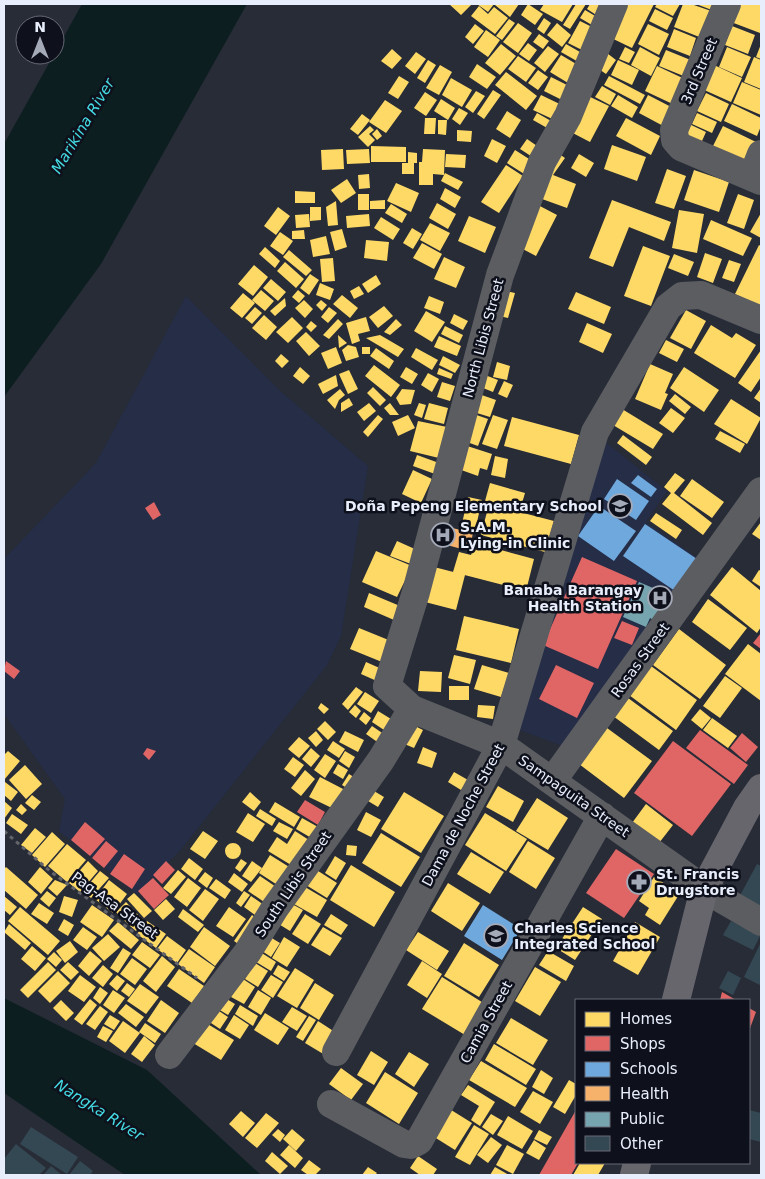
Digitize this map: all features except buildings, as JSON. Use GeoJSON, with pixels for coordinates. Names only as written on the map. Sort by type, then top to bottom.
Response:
{"type":"FeatureCollection","features":[{"type":"Feature","properties":{"kind":"main road"},"geometry":{"type":"LineString","coordinates":[[676,999],[704,889],[746,808],[761,788]]}},
{"type":"Feature","properties":{"kind":"street","name":"North Libis Street"},"geometry":{"type":"LineString","coordinates":[[387,686],[440,506],[448,463],[500,275],[542,162],[568,116],[614,4]]}},
{"type":"Feature","properties":{"kind":"street","name":"3rd Street"},"geometry":{"type":"LineString","coordinates":[[728,4],[674,130],[675,140],[681,147],[758,170]]}},
{"type":"Feature","properties":{"kind":"street","name":"Dama de Noche Street"},"geometry":{"type":"LineString","coordinates":[[336,1052],[501,745],[596,432],[668,307],[682,296],[700,295],[761,320]]}},
{"type":"Feature","properties":{"kind":"street","name":"Rosas Street"},"geometry":{"type":"LineString","coordinates":[[553,780],[761,491]]}},
{"type":"Feature","properties":{"kind":"street","name":"Sampaguita Street"},"geometry":{"type":"LineString","coordinates":[[387,686],[412,709],[501,745],[553,780],[704,889],[761,922]]}},
{"type":"Feature","properties":{"kind":"street","name":"South Libis Street"},"geometry":{"type":"LineString","coordinates":[[168,1055],[247,953],[275,908],[381,760],[412,709]]}},
{"type":"Feature","properties":{"kind":"street","name":"Camia Street"},"geometry":{"type":"LineString","coordinates":[[331,1104],[404,1144],[411,1145],[419,1142],[602,816]]}},
{"type":"Feature","properties":{"kind":"path","name":"Pag-Asa Street"},"geometry":{"type":"LineString","coordinates":[[4,831],[51,872],[217,993]]}},
{"type":"Feature","properties":{"kind":"shaded area"},"geometry":{"type":"Polygon","coordinates":[[[186,296],[279,390],[368,466],[341,636],[327,665],[183,847],[138,895],[59,831],[65,799],[4,714],[4,559],[96,463],[186,296]]]}},
{"type":"Feature","properties":{"kind":"shaded area"},"geometry":{"type":"Polygon","coordinates":[[[604,441],[667,491],[646,522],[701,560],[568,748],[512,727],[604,441]]]}},
{"type":"Feature","properties":{"kind":"water","name":"Marikina River"},"geometry":{"type":"Polygon","coordinates":[[[82,4],[247,4],[101,264],[4,397],[4,144],[48,65],[65,65],[65,35],[82,4]]]}},
{"type":"Feature","properties":{"kind":"water","name":"Nangka River"},"geometry":{"type":"Polygon","coordinates":[[[4,998],[147,1070],[261,1175],[125,1175],[4,1093],[4,998]]]}},
{"type":"Feature","properties":{"kind":"place","name":"Doña Pepeng Elementary School"},"geometry":{"type":"Point","coordinates":[620,506]}},
{"type":"Feature","properties":{"kind":"place","name":"S.A.M. Lying-in Clinic"},"geometry":{"type":"Point","coordinates":[443,535]}},
{"type":"Feature","properties":{"kind":"place","name":"Banaba Barangay Health Station"},"geometry":{"type":"Point","coordinates":[660,598]}},
{"type":"Feature","properties":{"kind":"place","name":"St. Francis Drugstore"},"geometry":{"type":"Point","coordinates":[639,882]}},
{"type":"Feature","properties":{"kind":"place","name":"Charles Science Integrated School"},"geometry":{"type":"Point","coordinates":[496,936]}}]}
